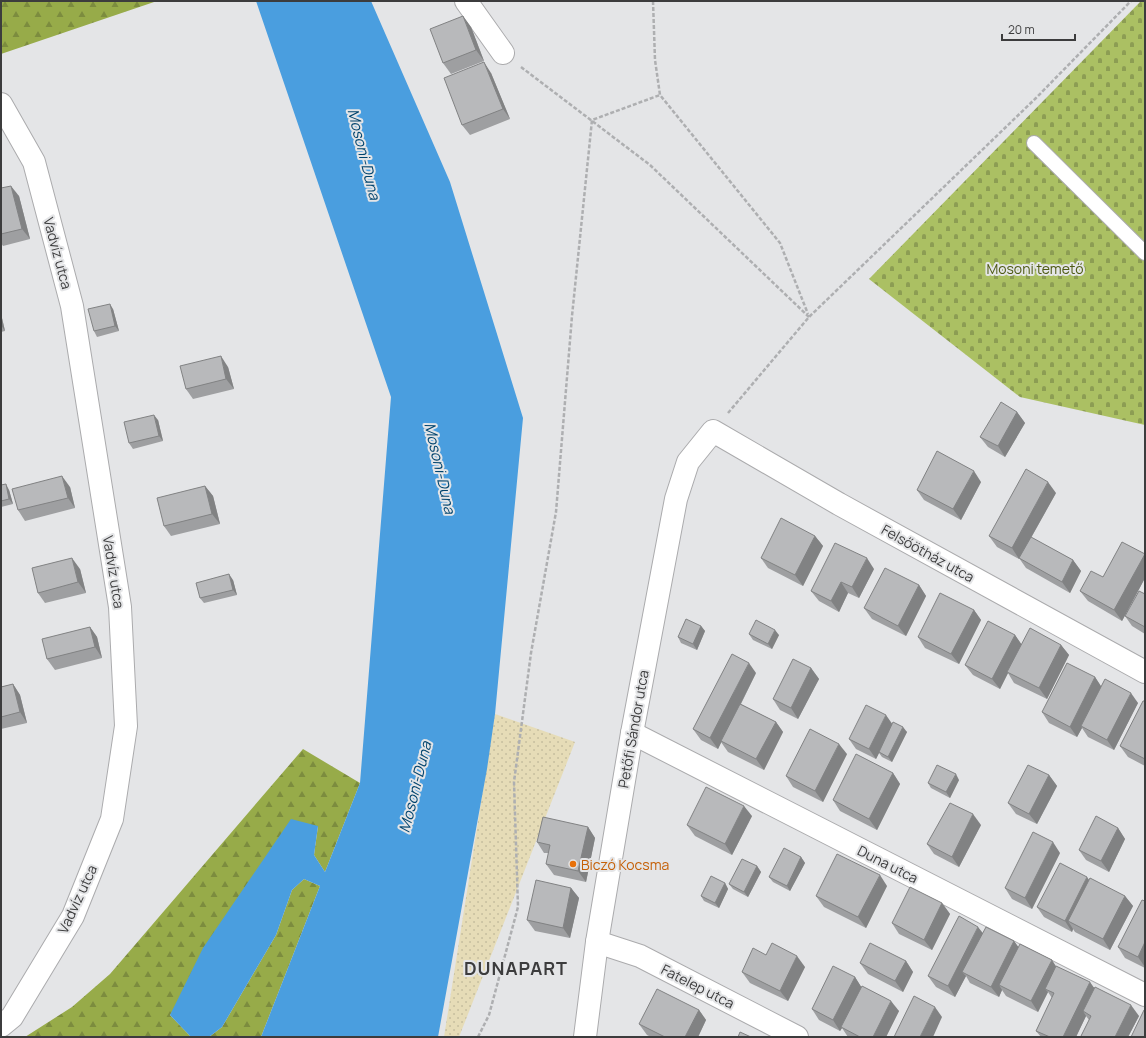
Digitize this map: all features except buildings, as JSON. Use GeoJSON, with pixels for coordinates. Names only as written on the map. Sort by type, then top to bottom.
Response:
{"type":"FeatureCollection","features":[{"type":"Feature","properties":{"kind":"street"},"geometry":{"type":"LineString","coordinates":[[466,1],[503,54]]}},
{"type":"Feature","properties":{"kind":"street","name":"Vadvíz utca"},"geometry":{"type":"LineString","coordinates":[[1,104],[34,162],[72,306],[120,607],[126,726],[112,818],[73,916],[12,1017],[1,1026]]}},
{"type":"Feature","properties":{"kind":"street","name":"Felsőötház utca"},"geometry":{"type":"LineString","coordinates":[[713,431],[840,504],[1145,672]]}},
{"type":"Feature","properties":{"kind":"street","name":"Petőfi Sándor utca"},"geometry":{"type":"LineString","coordinates":[[585,1037],[597,942],[632,733],[676,499],[688,462],[713,431]]}},
{"type":"Feature","properties":{"kind":"street","name":"Duna utca"},"geometry":{"type":"LineString","coordinates":[[632,733],[1145,995]]}},
{"type":"Feature","properties":{"kind":"street","name":"Fatelep utca"},"geometry":{"type":"LineString","coordinates":[[597,942],[640,956],[797,1037]]}},
{"type":"Feature","properties":{"kind":"lane"},"geometry":{"type":"LineString","coordinates":[[1034,143],[1145,253]]}},
{"type":"Feature","properties":{"kind":"path"},"geometry":{"type":"LineString","coordinates":[[654,1],[655,60],[660,95],[780,243],[809,317]]}},
{"type":"Feature","properties":{"kind":"path"},"geometry":{"type":"LineString","coordinates":[[713,431],[809,317],[1036,98],[1131,1]]}},
{"type":"Feature","properties":{"kind":"path"},"geometry":{"type":"LineString","coordinates":[[503,54],[650,165],[809,317]]}},
{"type":"Feature","properties":{"kind":"path"},"geometry":{"type":"LineString","coordinates":[[592,120],[660,95]]}},
{"type":"Feature","properties":{"kind":"path"},"geometry":{"type":"LineString","coordinates":[[478,1037],[489,1015],[518,907],[514,782],[531,653],[556,512],[572,316],[592,120]]}},
{"type":"Feature","properties":{"kind":"green space"},"geometry":{"type":"Polygon","coordinates":[[[1,1],[157,1],[1,54],[1,1]]]}},
{"type":"Feature","properties":{"kind":"green space","name":"Mosoni temető"},"geometry":{"type":"Polygon","coordinates":[[[1141,1],[1145,1],[1145,425],[1020,397],[869,279],[1141,1]]]}},
{"type":"Feature","properties":{"kind":"green space"},"geometry":{"type":"Polygon","coordinates":[[[303,749],[360,783],[325,872],[314,855],[318,826],[170,1015],[191,1037],[25,1037],[72,1007],[110,974],[303,749]]]}},
{"type":"Feature","properties":{"kind":"green space"},"geometry":{"type":"Polygon","coordinates":[[[304,879],[320,886],[261,1037],[209,1037],[222,1027],[276,935],[292,890],[304,879]]]}},
{"type":"Feature","properties":{"kind":"sand"},"geometry":{"type":"Polygon","coordinates":[[[495,714],[575,742],[459,1037],[444,1037],[495,714]]]}},
{"type":"Feature","properties":{"kind":"water","name":"Mosoni-Duna"},"geometry":{"type":"Polygon","coordinates":[[[256,1],[371,1],[450,182],[523,418],[495,714],[487,769],[438,1037],[261,1037],[320,886],[304,879],[292,890],[276,935],[222,1027],[209,1037],[191,1037],[170,1015],[203,948],[291,819],[318,826],[314,855],[325,872],[360,783],[391,397],[256,1]]]}},
{"type":"Feature","properties":{"kind":"place","name":"Biczó Kocsma"},"geometry":{"type":"Point","coordinates":[573,864]}},
{"type":"Feature","properties":{"kind":"district","name":"DUNAPART"},"geometry":{"type":"Point","coordinates":[516,968]}}]}
